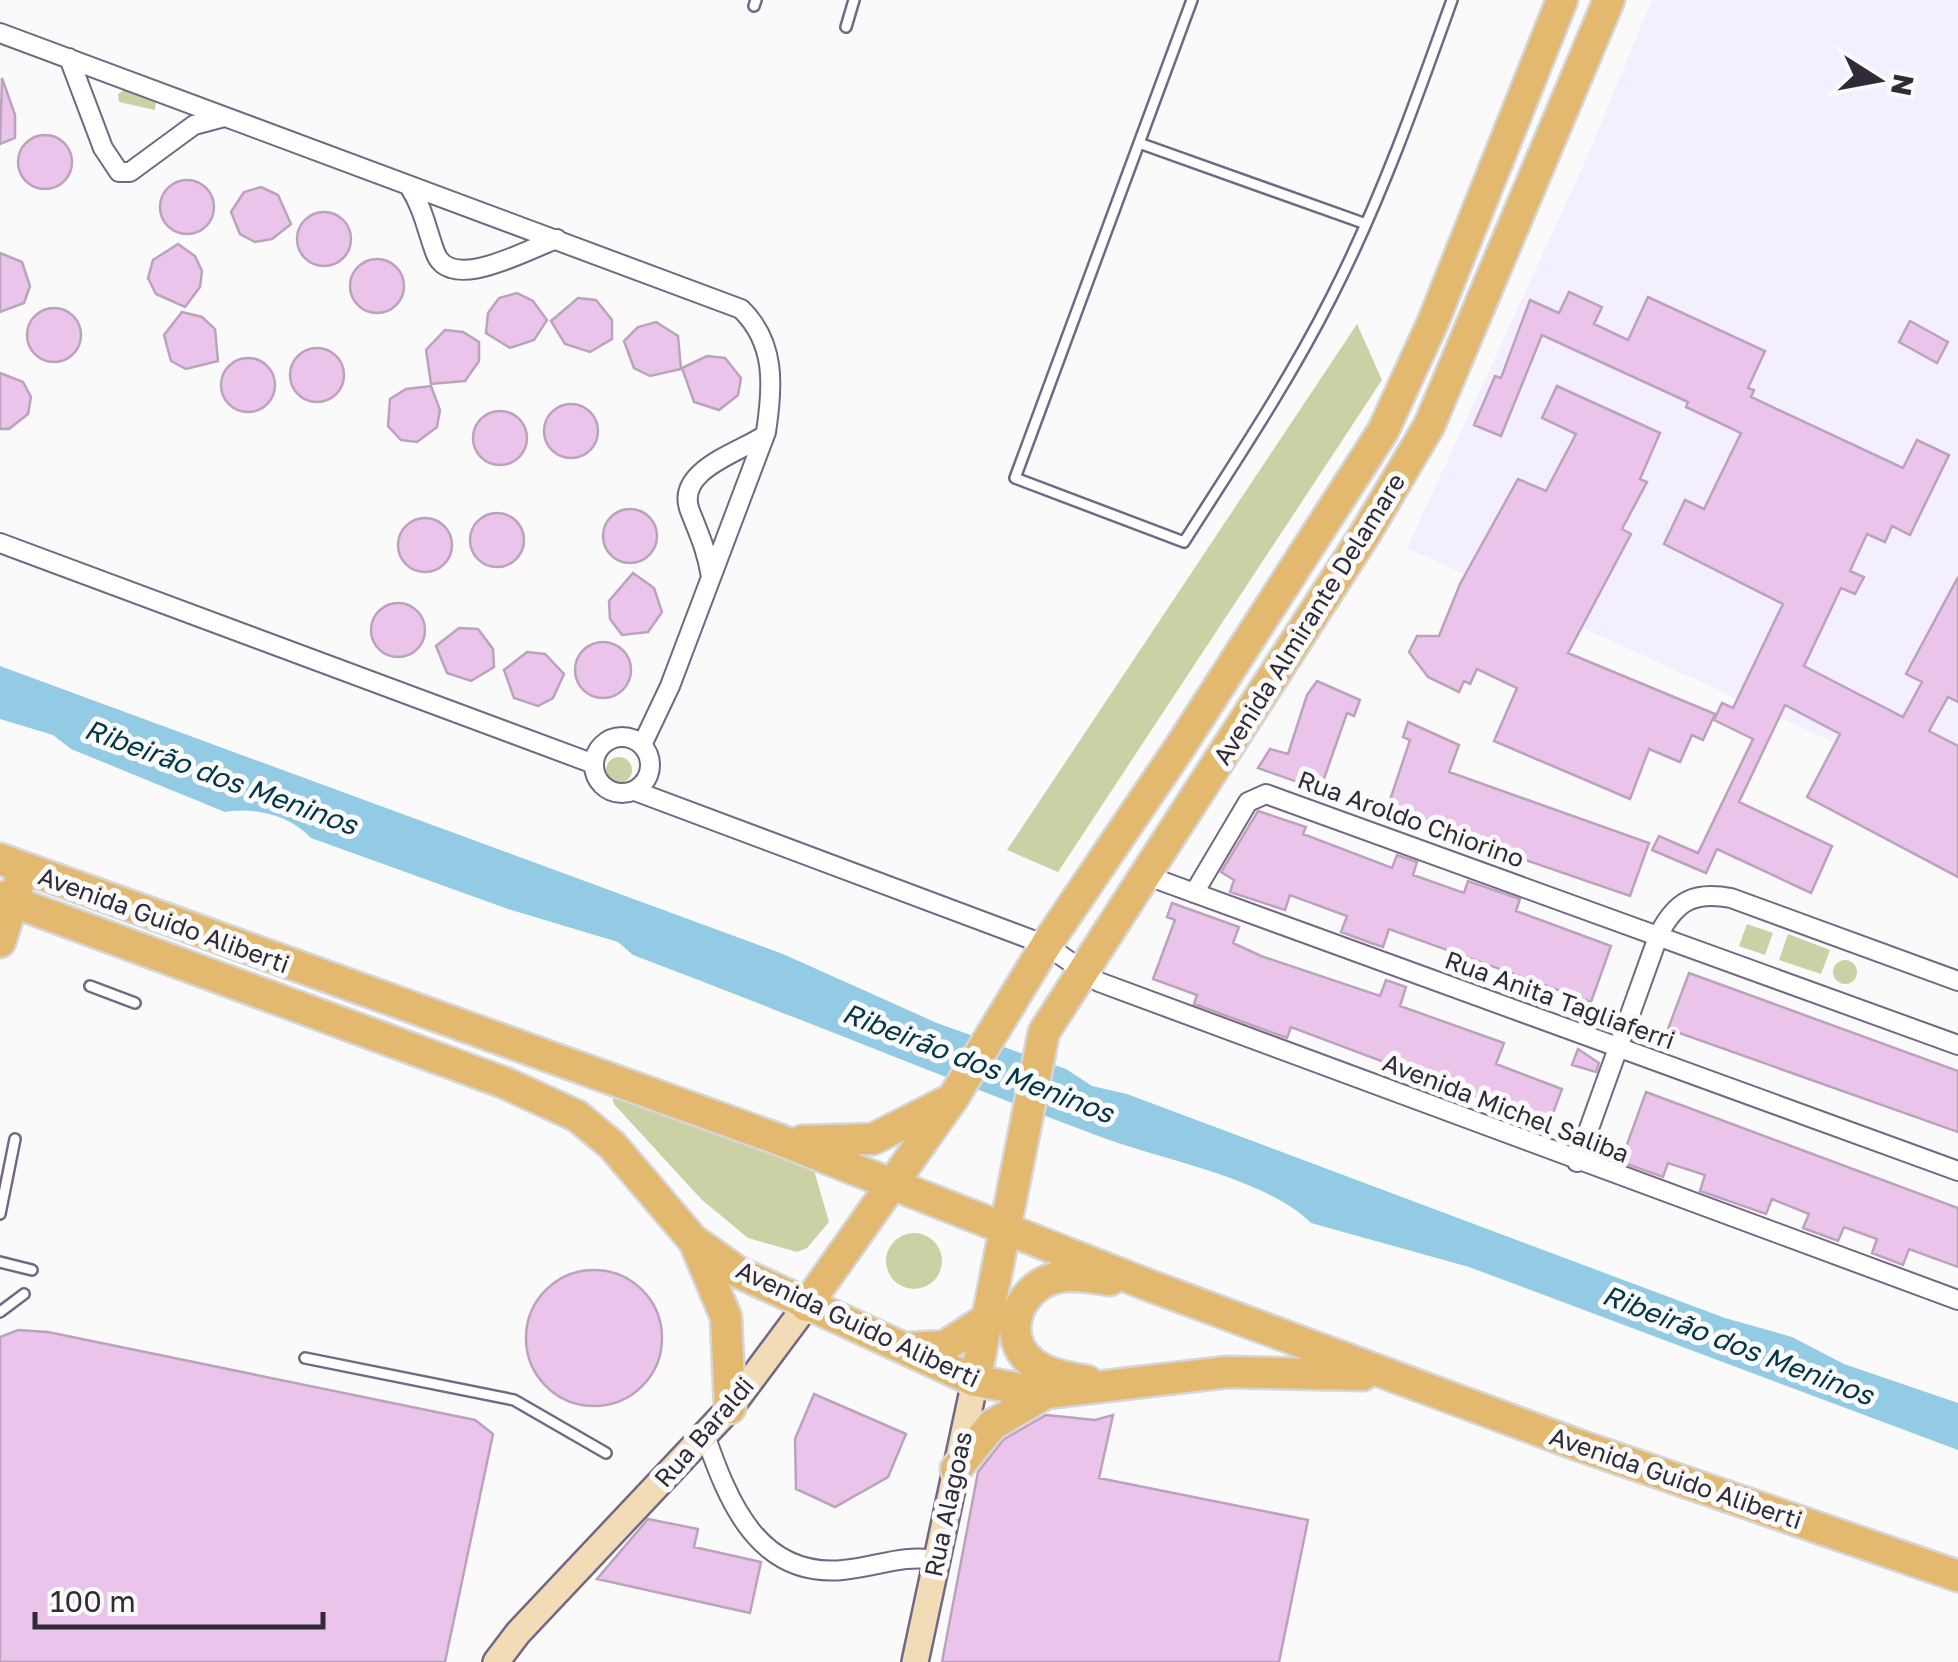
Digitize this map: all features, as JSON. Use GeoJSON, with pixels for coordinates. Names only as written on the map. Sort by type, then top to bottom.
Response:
{"type":"FeatureCollection","features":[{"type":"Feature","properties":{"kind":"main road","name":"Avenida Almirante Delamare"},"geometry":{"type":"LineString","coordinates":[[892,1185],[954,1096],[1046,946],[1383,431],[1418,355],[1562,0]]}},
{"type":"Feature","properties":{"kind":"main road","name":"Avenida Almirante Delamare"},"geometry":{"type":"LineString","coordinates":[[1004,1228],[1044,1032],[1365,534],[1429,426],[1609,0]]}},
{"type":"Feature","properties":{"kind":"main road"},"geometry":{"type":"LineString","coordinates":[[1365,534],[1376,488],[1415,421],[1436,369],[1432,354],[1418,355]]}},
{"type":"Feature","properties":{"kind":"main road"},"geometry":{"type":"LineString","coordinates":[[0,942],[12,864]]}},
{"type":"Feature","properties":{"kind":"main road","name":"Avenida Guido Aliberti"},"geometry":{"type":"LineString","coordinates":[[12,864],[776,1138],[1148,1285],[1396,1377],[1958,1576]]}},
{"type":"Feature","properties":{"kind":"main road","name":"Avenida Guido Aliberti"},"geometry":{"type":"LineString","coordinates":[[6,899],[505,1083],[577,1116],[612,1145],[694,1240],[738,1272],[975,1381],[1046,1393],[1227,1372],[1396,1377]]}},
{"type":"Feature","properties":{"kind":"main road"},"geometry":{"type":"LineString","coordinates":[[776,1138],[835,1144],[873,1139],[954,1096]]}},
{"type":"Feature","properties":{"kind":"main road","name":"Rua Baraldi"},"geometry":{"type":"LineString","coordinates":[[806,1306],[892,1185]]}},
{"type":"Feature","properties":{"kind":"main road","name":"Rua Alagoas"},"geometry":{"type":"LineString","coordinates":[[975,1381],[1004,1228]]}},
{"type":"Feature","properties":{"kind":"main road"},"geometry":{"type":"LineString","coordinates":[[694,1240],[726,1317],[730,1408]]}},
{"type":"Feature","properties":{"kind":"main road"},"geometry":{"type":"LineString","coordinates":[[1117,1387],[1052,1373],[1032,1363],[1017,1341],[1016,1316],[1034,1288],[1060,1277],[1148,1285]]}},
{"type":"Feature","properties":{"kind":"main road"},"geometry":{"type":"LineString","coordinates":[[896,1346],[945,1346],[987,1319]]}},
{"type":"Feature","properties":{"kind":"main road"},"geometry":{"type":"LineString","coordinates":[[956,1470],[992,1425],[1046,1393]]}},
{"type":"Feature","properties":{"kind":"street"},"geometry":{"type":"LineString","coordinates":[[0,33],[741,309],[766,340],[773,392],[766,434],[712,578],[642,745],[650,770],[635,791],[626,794],[606,790],[599,783],[594,764],[607,741],[625,737],[642,745]]}},
{"type":"Feature","properties":{"kind":"street"},"geometry":{"type":"LineString","coordinates":[[70,58],[104,148],[119,172],[130,172],[194,125],[225,117]]}},
{"type":"Feature","properties":{"kind":"street"},"geometry":{"type":"LineString","coordinates":[[408,186],[424,210],[436,255],[455,270],[482,270],[557,239]]}},
{"type":"Feature","properties":{"kind":"street"},"geometry":{"type":"LineString","coordinates":[[712,578],[706,543],[688,509],[688,492],[696,475],[766,434]]}},
{"type":"Feature","properties":{"kind":"street"},"geometry":{"type":"LineString","coordinates":[[0,543],[594,764]]}},
{"type":"Feature","properties":{"kind":"street","name":"Avenida Michel Saliba"},"geometry":{"type":"LineString","coordinates":[[635,791],[1046,946],[1082,974],[1577,1162],[1958,1300]]}},
{"type":"Feature","properties":{"kind":"street","name":"Rua Aroldo Chiorino"},"geometry":{"type":"LineString","coordinates":[[1194,893],[1248,802],[1266,794],[1958,1044]]}},
{"type":"Feature","properties":{"kind":"street","name":"Rua Anita Tagliaferri"},"geometry":{"type":"LineString","coordinates":[[1145,874],[1958,1170]]}},
{"type":"Feature","properties":{"kind":"street"},"geometry":{"type":"LineString","coordinates":[[1577,1162],[1660,934],[1679,904],[1707,894],[1731,898],[1958,981]]}},
{"type":"Feature","properties":{"kind":"street","name":"Rua Baraldi"},"geometry":{"type":"LineString","coordinates":[[496,1662],[518,1633],[730,1408],[806,1306]]}},
{"type":"Feature","properties":{"kind":"street","name":"Rua Alagoas"},"geometry":{"type":"LineString","coordinates":[[915,1662],[975,1381]]}},
{"type":"Feature","properties":{"kind":"street"},"geometry":{"type":"LineString","coordinates":[[705,1435],[726,1495],[742,1523],[780,1557],[833,1570],[908,1557],[936,1560]]}},
{"type":"Feature","properties":{"kind":"lane"},"geometry":{"type":"LineString","coordinates":[[846,27],[854,0]]}},
{"type":"Feature","properties":{"kind":"lane"},"geometry":{"type":"LineString","coordinates":[[1192,0],[1014,478],[1184,542],[1290,372],[1366,224],[1452,0]]}},
{"type":"Feature","properties":{"kind":"lane"},"geometry":{"type":"LineString","coordinates":[[1140,144],[1366,224]]}},
{"type":"Feature","properties":{"kind":"lane"},"geometry":{"type":"LineString","coordinates":[[90,986],[136,1003]]}},
{"type":"Feature","properties":{"kind":"lane"},"geometry":{"type":"LineString","coordinates":[[0,1214],[15,1139]]}},
{"type":"Feature","properties":{"kind":"lane"},"geometry":{"type":"LineString","coordinates":[[0,1262],[32,1270]]}},
{"type":"Feature","properties":{"kind":"lane"},"geometry":{"type":"LineString","coordinates":[[0,1312],[24,1294]]}},
{"type":"Feature","properties":{"kind":"lane"},"geometry":{"type":"LineString","coordinates":[[305,1358],[514,1400],[606,1453]]}},
{"type":"Feature","properties":{"kind":"shaded area"},"geometry":{"type":"Polygon","coordinates":[[[1652,0],[1958,0],[1958,799],[1407,548],[1585,162],[1652,0]]]}},
{"type":"Feature","properties":{"kind":"green space"},"geometry":{"type":"Polygon","coordinates":[[[124,90],[156,100],[155,110],[119,102],[118,94],[124,90]]]}},
{"type":"Feature","properties":{"kind":"green space"},"geometry":{"type":"Polygon","coordinates":[[[1357,324],[1382,380],[1058,872],[1007,850],[1357,324]]]}},
{"type":"Feature","properties":{"kind":"green space"},"geometry":{"type":"Polygon","coordinates":[[[619,757],[628,761],[632,770],[628,779],[619,783],[610,779],[606,770],[610,761],[619,757]]]}},
{"type":"Feature","properties":{"kind":"green space"},"geometry":{"type":"Polygon","coordinates":[[[1747,924],[1773,933],[1765,955],[1739,946],[1747,924]]]}},
{"type":"Feature","properties":{"kind":"green space"},"geometry":{"type":"Polygon","coordinates":[[[1788,934],[1830,950],[1821,974],[1779,960],[1788,934]]]}},
{"type":"Feature","properties":{"kind":"green space"},"geometry":{"type":"Polygon","coordinates":[[[1840,960],[1850,960],[1857,972],[1850,984],[1840,984],[1833,977],[1833,967],[1840,960]]]}},
{"type":"Feature","properties":{"kind":"green space"},"geometry":{"type":"Polygon","coordinates":[[[611,1093],[814,1170],[829,1222],[807,1248],[797,1252],[748,1238],[701,1199],[614,1104],[611,1093]]]}},
{"type":"Feature","properties":{"kind":"green space"},"geometry":{"type":"Polygon","coordinates":[[[914,1233],[933,1242],[942,1261],[933,1280],[914,1289],[895,1280],[886,1261],[895,1242],[914,1233]]]}},
{"type":"Feature","properties":{"kind":"water","name":"Ribeirão dos Meninos"},"geometry":{"type":"Polygon","coordinates":[[[0,666],[783,954],[937,1023],[1066,1069],[1092,1086],[1127,1094],[1725,1318],[1792,1337],[1844,1364],[1958,1403],[1958,1450],[1469,1267],[1311,1223],[1292,1207],[1241,1182],[1042,1115],[633,955],[618,942],[508,909],[311,838],[282,818],[260,812],[225,812],[71,749],[53,735],[0,719],[0,666]]]}},
{"type":"Feature","properties":{"kind":"building"},"geometry":{"type":"Polygon","coordinates":[[[2,78],[15,115],[15,138],[0,144],[2,78]]]}},
{"type":"Feature","properties":{"kind":"building"},"geometry":{"type":"Polygon","coordinates":[[[45,135],[64,143],[72,162],[64,181],[45,189],[26,181],[18,162],[26,143],[45,135]]]}},
{"type":"Feature","properties":{"kind":"building"},"geometry":{"type":"Polygon","coordinates":[[[187,180],[206,188],[214,207],[206,226],[187,234],[168,226],[160,207],[168,188],[187,180]]]}},
{"type":"Feature","properties":{"kind":"building"},"geometry":{"type":"Polygon","coordinates":[[[261,187],[278,195],[291,224],[272,239],[255,242],[240,234],[231,212],[244,192],[261,187]]]}},
{"type":"Feature","properties":{"kind":"building"},"geometry":{"type":"Polygon","coordinates":[[[324,212],[343,220],[351,239],[343,258],[324,266],[305,258],[297,239],[305,220],[324,212]]]}},
{"type":"Feature","properties":{"kind":"building"},"geometry":{"type":"Polygon","coordinates":[[[178,244],[195,256],[202,271],[200,287],[185,307],[156,294],[148,278],[153,260],[178,244]]]}},
{"type":"Feature","properties":{"kind":"building"},"geometry":{"type":"Polygon","coordinates":[[[0,253],[22,262],[30,286],[24,303],[0,312],[0,253]]]}},
{"type":"Feature","properties":{"kind":"building"},"geometry":{"type":"Polygon","coordinates":[[[377,259],[396,267],[404,286],[396,305],[377,313],[358,305],[350,286],[358,267],[377,259]]]}},
{"type":"Feature","properties":{"kind":"building"},"geometry":{"type":"Polygon","coordinates":[[[1569,292],[1602,307],[1594,324],[1628,340],[1648,297],[1765,351],[1748,388],[1754,390],[1751,397],[1903,468],[1917,440],[1949,455],[1910,535],[1892,526],[1885,542],[1867,534],[1850,571],[1864,577],[1855,594],[1841,588],[1804,666],[1903,717],[1922,682],[1906,674],[1958,577],[1958,702],[1948,697],[1929,731],[1958,746],[1958,877],[1807,797],[1840,734],[1785,705],[1739,802],[1832,846],[1811,893],[1717,849],[1706,873],[1652,850],[1659,836],[1698,853],[1753,739],[1714,720],[1722,703],[1733,708],[1783,604],[1664,544],[1685,500],[1704,509],[1741,433],[1686,407],[1688,402],[1542,335],[1501,436],[1474,425],[1495,376],[1501,378],[1530,300],[1559,313],[1569,292]]]}},
{"type":"Feature","properties":{"kind":"building"},"geometry":{"type":"Polygon","coordinates":[[[517,293],[533,301],[547,320],[534,340],[510,348],[486,333],[488,313],[499,298],[517,293]]]}},
{"type":"Feature","properties":{"kind":"building"},"geometry":{"type":"Polygon","coordinates":[[[578,298],[596,300],[612,320],[612,339],[590,352],[565,344],[551,321],[578,298]]]}},
{"type":"Feature","properties":{"kind":"building"},"geometry":{"type":"Polygon","coordinates":[[[54,308],[73,316],[81,335],[73,354],[54,362],[35,354],[27,335],[35,316],[54,308]]]}},
{"type":"Feature","properties":{"kind":"building"},"geometry":{"type":"Polygon","coordinates":[[[182,312],[202,317],[215,329],[218,361],[186,369],[171,361],[164,335],[182,312]]]}},
{"type":"Feature","properties":{"kind":"building"},"geometry":{"type":"Polygon","coordinates":[[[1910,321],[1948,342],[1937,363],[1899,342],[1910,321]]]}},
{"type":"Feature","properties":{"kind":"building"},"geometry":{"type":"Polygon","coordinates":[[[656,322],[678,336],[681,369],[650,376],[634,368],[624,341],[638,327],[656,322]]]}},
{"type":"Feature","properties":{"kind":"building"},"geometry":{"type":"Polygon","coordinates":[[[445,330],[463,332],[479,342],[479,361],[465,381],[431,384],[426,350],[445,330]]]}},
{"type":"Feature","properties":{"kind":"building"},"geometry":{"type":"Polygon","coordinates":[[[317,348],[336,356],[344,375],[336,394],[317,402],[298,394],[290,375],[298,356],[317,348]]]}},
{"type":"Feature","properties":{"kind":"building"},"geometry":{"type":"Polygon","coordinates":[[[707,356],[725,358],[741,378],[738,395],[719,410],[694,402],[682,368],[707,356]]]}},
{"type":"Feature","properties":{"kind":"building"},"geometry":{"type":"Polygon","coordinates":[[[248,358],[267,366],[275,385],[267,404],[248,412],[229,404],[221,385],[229,366],[248,358]]]}},
{"type":"Feature","properties":{"kind":"building"},"geometry":{"type":"Polygon","coordinates":[[[0,373],[23,382],[31,397],[28,414],[9,429],[0,429],[0,373]]]}},
{"type":"Feature","properties":{"kind":"building"},"geometry":{"type":"Polygon","coordinates":[[[431,386],[440,410],[437,427],[417,442],[401,440],[388,426],[390,399],[406,389],[431,386]]]}},
{"type":"Feature","properties":{"kind":"building"},"geometry":{"type":"Polygon","coordinates":[[[1557,386],[1660,433],[1640,479],[1647,482],[1622,529],[1631,534],[1568,653],[1715,714],[1703,740],[1692,735],[1680,762],[1649,749],[1630,799],[1494,741],[1517,688],[1477,669],[1470,684],[1464,681],[1459,692],[1428,677],[1409,652],[1417,636],[1439,636],[1460,584],[1518,479],[1546,491],[1576,434],[1542,418],[1557,386]]]}},
{"type":"Feature","properties":{"kind":"building"},"geometry":{"type":"Polygon","coordinates":[[[571,404],[590,412],[598,431],[590,450],[571,458],[552,450],[544,431],[552,412],[571,404]]]}},
{"type":"Feature","properties":{"kind":"building"},"geometry":{"type":"Polygon","coordinates":[[[500,411],[519,419],[527,438],[519,457],[500,465],[481,457],[473,438],[481,419],[500,411]]]}},
{"type":"Feature","properties":{"kind":"building"},"geometry":{"type":"Polygon","coordinates":[[[630,509],[649,517],[657,536],[649,555],[630,563],[611,555],[603,536],[611,517],[630,509]]]}},
{"type":"Feature","properties":{"kind":"building"},"geometry":{"type":"Polygon","coordinates":[[[497,513],[516,521],[524,540],[516,559],[497,567],[478,559],[470,540],[478,521],[497,513]]]}},
{"type":"Feature","properties":{"kind":"building"},"geometry":{"type":"Polygon","coordinates":[[[425,518],[444,526],[452,545],[444,564],[425,572],[406,564],[398,545],[406,526],[425,518]]]}},
{"type":"Feature","properties":{"kind":"building"},"geometry":{"type":"Polygon","coordinates":[[[633,573],[654,588],[662,612],[648,632],[622,635],[610,619],[609,601],[633,573]]]}},
{"type":"Feature","properties":{"kind":"building"},"geometry":{"type":"Polygon","coordinates":[[[398,603],[417,611],[425,630],[417,649],[398,657],[379,649],[371,630],[379,611],[398,603]]]}},
{"type":"Feature","properties":{"kind":"building"},"geometry":{"type":"Polygon","coordinates":[[[459,628],[478,629],[493,649],[494,667],[471,681],[447,673],[436,646],[459,628]]]}},
{"type":"Feature","properties":{"kind":"building"},"geometry":{"type":"Polygon","coordinates":[[[603,642],[622,651],[631,670],[622,689],[603,698],[584,689],[575,670],[584,651],[603,642]]]}},
{"type":"Feature","properties":{"kind":"building"},"geometry":{"type":"Polygon","coordinates":[[[527,652],[545,654],[564,674],[553,698],[538,706],[514,698],[504,670],[527,652]]]}},
{"type":"Feature","properties":{"kind":"building"},"geometry":{"type":"Polygon","coordinates":[[[1317,681],[1360,700],[1354,716],[1347,713],[1320,790],[1258,768],[1270,749],[1288,754],[1307,695],[1317,681]]]}},
{"type":"Feature","properties":{"kind":"building"},"geometry":{"type":"Polygon","coordinates":[[[1408,722],[1459,745],[1449,772],[1649,843],[1630,896],[1386,812],[1410,740],[1403,737],[1408,722]]]}},
{"type":"Feature","properties":{"kind":"building"},"geometry":{"type":"Polygon","coordinates":[[[1258,811],[1306,827],[1303,834],[1392,868],[1397,855],[1417,862],[1413,875],[1464,893],[1468,881],[1520,899],[1516,911],[1611,946],[1591,1002],[1389,929],[1383,947],[1371,943],[1341,932],[1347,916],[1290,895],[1285,910],[1230,892],[1234,880],[1221,872],[1258,811]]]}},
{"type":"Feature","properties":{"kind":"building"},"geometry":{"type":"Polygon","coordinates":[[[1172,903],[1239,927],[1233,943],[1261,956],[1380,996],[1386,980],[1406,987],[1400,1006],[1504,1043],[1496,1064],[1562,1089],[1549,1124],[1291,1027],[1287,1038],[1194,1004],[1197,995],[1153,979],[1175,920],[1167,917],[1172,903]]]}},
{"type":"Feature","properties":{"kind":"building"},"geometry":{"type":"Polygon","coordinates":[[[1689,973],[1958,1071],[1958,1132],[1668,1029],[1689,973]]]}},
{"type":"Feature","properties":{"kind":"building"},"geometry":{"type":"Polygon","coordinates":[[[1578,1049],[1599,1063],[1596,1072],[1572,1065],[1578,1049]]]}},
{"type":"Feature","properties":{"kind":"building"},"geometry":{"type":"Polygon","coordinates":[[[1646,1092],[1958,1208],[1958,1267],[1909,1249],[1903,1265],[1872,1253],[1877,1239],[1844,1227],[1838,1241],[1803,1228],[1809,1214],[1772,1199],[1766,1214],[1700,1191],[1705,1175],[1668,1163],[1663,1177],[1610,1158],[1614,1146],[1625,1150],[1646,1092]]]}},
{"type":"Feature","properties":{"kind":"building"},"geometry":{"type":"Polygon","coordinates":[[[594,1270],[620,1275],[642,1290],[657,1312],[662,1338],[657,1364],[642,1386],[620,1401],[594,1406],[568,1401],[546,1386],[531,1364],[526,1338],[531,1312],[546,1290],[568,1275],[594,1270]]]}},
{"type":"Feature","properties":{"kind":"building"},"geometry":{"type":"Polygon","coordinates":[[[18,1330],[48,1332],[475,1420],[493,1434],[445,1662],[0,1662],[0,1337],[18,1330]]]}},
{"type":"Feature","properties":{"kind":"building"},"geometry":{"type":"Polygon","coordinates":[[[814,1394],[906,1434],[888,1477],[835,1507],[796,1489],[795,1439],[814,1394]]]}},
{"type":"Feature","properties":{"kind":"building"},"geometry":{"type":"Polygon","coordinates":[[[1046,1415],[1095,1420],[1113,1415],[1099,1478],[1308,1520],[1279,1662],[942,1662],[978,1472],[1004,1439],[1046,1415]]]}},
{"type":"Feature","properties":{"kind":"building"},"geometry":{"type":"Polygon","coordinates":[[[648,1519],[698,1529],[694,1547],[761,1562],[750,1613],[597,1579],[648,1519]]]}}]}
